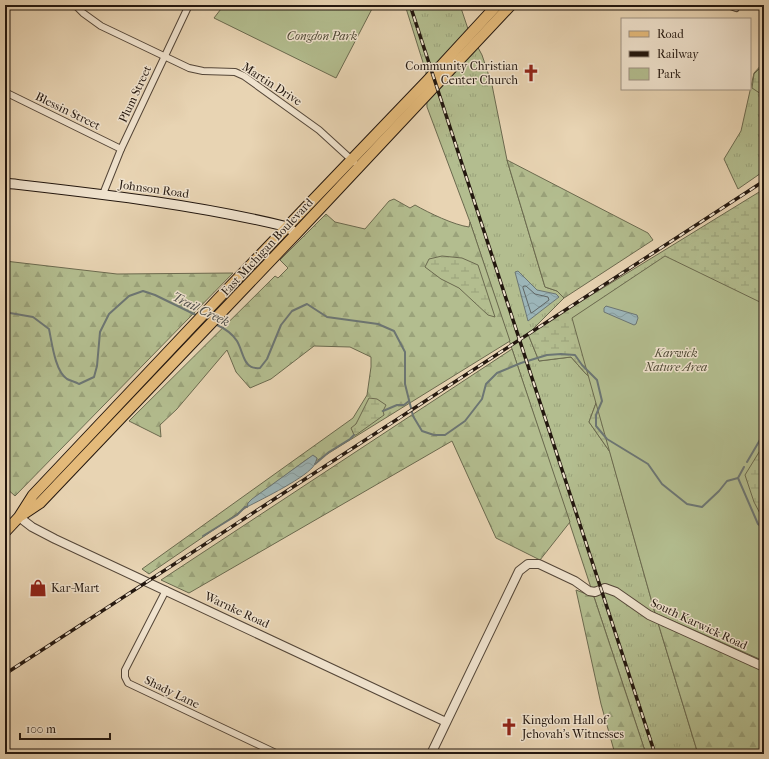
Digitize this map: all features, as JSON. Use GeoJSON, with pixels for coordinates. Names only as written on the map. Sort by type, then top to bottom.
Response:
{"type":"FeatureCollection","features":[{"type":"Feature","properties":{"kind":"main road","name":"East Michigan Boulevard"},"geometry":{"type":"LineString","coordinates":[[19,517],[40,503],[296,234],[428,81],[497,5]]}},
{"type":"Feature","properties":{"kind":"main road","name":"East Michigan Boulevard"},"geometry":{"type":"LineString","coordinates":[[5,532],[19,517],[32,495],[218,299],[288,227],[356,164],[511,5]]}},
{"type":"Feature","properties":{"kind":"main road","name":"Johnson Road"},"geometry":{"type":"LineString","coordinates":[[5,183],[173,203],[227,213],[288,227],[296,234]]}},
{"type":"Feature","properties":{"kind":"street","name":"Martin Drive"},"geometry":{"type":"LineString","coordinates":[[75,5],[82,13],[101,26],[189,68],[203,71],[235,72],[244,76],[320,130],[356,164]]}},
{"type":"Feature","properties":{"kind":"street","name":"Plum Street"},"geometry":{"type":"LineString","coordinates":[[103,194],[122,149],[189,5]]}},
{"type":"Feature","properties":{"kind":"street"},"geometry":{"type":"LineString","coordinates":[[728,5],[736,8]]}},
{"type":"Feature","properties":{"kind":"street","name":"Blessin Street"},"geometry":{"type":"LineString","coordinates":[[5,92],[122,149]]}},
{"type":"Feature","properties":{"kind":"street","name":"Warnke Road"},"geometry":{"type":"LineString","coordinates":[[19,517],[32,527],[55,539],[446,722]]}},
{"type":"Feature","properties":{"kind":"street","name":"South Karwick Road"},"geometry":{"type":"LineString","coordinates":[[446,722],[519,571],[528,564],[539,564],[575,581],[589,591],[595,592],[606,588],[616,592],[649,615],[764,667]]}},
{"type":"Feature","properties":{"kind":"street","name":"Shady Lane"},"geometry":{"type":"LineString","coordinates":[[166,590],[125,670],[125,677],[128,683],[278,754]]}},
{"type":"Feature","properties":{"kind":"street"},"geometry":{"type":"LineString","coordinates":[[431,754],[446,722]]}},
{"type":"Feature","properties":{"kind":"green space","name":"Congdon Park"},"geometry":{"type":"Polygon","coordinates":[[[224,5],[374,5],[336,78],[214,18],[224,5]]]}},
{"type":"Feature","properties":{"kind":"green space"},"geometry":{"type":"Polygon","coordinates":[[[405,5],[460,5],[468,29],[482,55],[492,85],[507,160],[545,287],[557,291],[564,298],[528,334],[539,361],[571,357],[586,374],[596,381],[599,395],[589,422],[610,452],[655,613],[698,754],[646,754],[470,222],[427,107],[426,72],[405,5]]]}},
{"type":"Feature","properties":{"kind":"green space"},"geometry":{"type":"Polygon","coordinates":[[[764,62],[764,171],[738,189],[724,159],[741,131],[754,73],[764,62]]]}},
{"type":"Feature","properties":{"kind":"green space"},"geometry":{"type":"Polygon","coordinates":[[[764,64],[764,96],[752,88],[754,74],[764,64]]]}},
{"type":"Feature","properties":{"kind":"green space"},"geometry":{"type":"Polygon","coordinates":[[[507,160],[648,233],[653,240],[564,298],[557,291],[545,287],[507,160]]]}},
{"type":"Feature","properties":{"kind":"green space","name":"Karwick Nature Area"},"geometry":{"type":"Polygon","coordinates":[[[764,189],[764,543],[610,452],[589,422],[599,395],[596,381],[586,374],[571,357],[539,361],[528,334],[764,189]]]}},
{"type":"Feature","properties":{"kind":"green space"},"geometry":{"type":"Polygon","coordinates":[[[394,199],[410,208],[415,205],[456,224],[469,227],[470,222],[510,341],[316,461],[317,458],[313,456],[306,460],[248,503],[247,507],[149,574],[142,569],[353,418],[367,395],[371,357],[350,347],[314,346],[271,379],[250,388],[236,372],[227,350],[177,409],[160,425],[161,437],[129,421],[275,276],[278,278],[288,268],[280,260],[326,214],[335,222],[365,229],[389,201],[394,199]]]}},
{"type":"Feature","properties":{"kind":"green space"},"geometry":{"type":"Polygon","coordinates":[[[442,256],[462,258],[478,265],[495,317],[488,315],[459,288],[441,279],[425,267],[429,259],[442,256]]]}},
{"type":"Feature","properties":{"kind":"green space","name":"Karwick Nature Area"},"geometry":{"type":"Polygon","coordinates":[[[665,256],[764,304],[764,444],[745,475],[754,502],[764,521],[764,661],[655,613],[572,318],[665,256]]]}},
{"type":"Feature","properties":{"kind":"green space"},"geometry":{"type":"Polygon","coordinates":[[[5,261],[117,274],[233,273],[15,496],[5,487],[5,261]]]}},
{"type":"Feature","properties":{"kind":"green space"},"geometry":{"type":"Polygon","coordinates":[[[512,349],[570,522],[540,560],[496,538],[452,441],[189,593],[161,580],[512,349]]]}},
{"type":"Feature","properties":{"kind":"green space"},"geometry":{"type":"Polygon","coordinates":[[[369,398],[377,399],[386,405],[383,411],[384,415],[354,435],[351,428],[356,424],[369,398]]]}},
{"type":"Feature","properties":{"kind":"green space"},"geometry":{"type":"Polygon","coordinates":[[[576,590],[594,597],[646,754],[615,754],[601,704],[576,590]]]}},
{"type":"Feature","properties":{"kind":"green space"},"geometry":{"type":"Polygon","coordinates":[[[655,613],[764,661],[764,751],[762,754],[698,754],[655,613]]]}},
{"type":"Feature","properties":{"kind":"water"},"geometry":{"type":"Polygon","coordinates":[[[518,271],[537,290],[556,294],[559,297],[528,321],[515,272],[518,271]]]}},
{"type":"Feature","properties":{"kind":"water"},"geometry":{"type":"Polygon","coordinates":[[[606,306],[637,315],[638,318],[636,324],[634,325],[604,312],[604,308],[606,306]]]}},
{"type":"Feature","properties":{"kind":"water"},"geometry":{"type":"Polygon","coordinates":[[[313,455],[317,458],[315,464],[304,475],[247,507],[248,503],[252,499],[313,455]]]}},
{"type":"Feature","properties":{"kind":"waterway","name":"Trail Creek"},"geometry":{"type":"LineString","coordinates":[[5,307],[10,313],[33,317],[49,329],[55,356],[60,370],[67,379],[79,384],[94,377],[97,366],[100,332],[109,314],[129,296],[143,291],[155,295],[198,316]]}},
{"type":"Feature","properties":{"kind":"waterway","name":"Trail Creek"},"geometry":{"type":"LineString","coordinates":[[215,324],[225,329],[233,336],[237,341],[247,364],[254,368],[260,368],[267,359],[281,325],[292,311],[307,304],[327,317],[378,324],[394,331],[405,352],[405,384],[413,416],[422,431],[434,435],[445,435],[465,421],[482,399],[486,384],[497,373],[521,363],[547,355],[575,355],[582,365],[597,380],[602,401],[596,415],[596,426],[607,439],[648,464],[662,484],[687,504],[702,507],[727,481],[738,478],[758,524],[764,529]]}},
{"type":"Feature","properties":{"kind":"waterway"},"geometry":{"type":"LineString","coordinates":[[383,411],[397,405],[404,405],[409,401]]}},
{"type":"Feature","properties":{"kind":"waterway"},"geometry":{"type":"LineString","coordinates":[[747,462],[764,433]]}},
{"type":"Feature","properties":{"kind":"waterway"},"geometry":{"type":"LineString","coordinates":[[315,464],[329,452],[354,435]]}},
{"type":"Feature","properties":{"kind":"waterway"},"geometry":{"type":"LineString","coordinates":[[738,478],[744,467]]}},
{"type":"Feature","properties":{"kind":"waterway"},"geometry":{"type":"LineString","coordinates":[[203,536],[247,507]]}},
{"type":"Feature","properties":{"kind":"railway"},"geometry":{"type":"LineString","coordinates":[[410,5],[655,754]]}},
{"type":"Feature","properties":{"kind":"railway"},"geometry":{"type":"LineString","coordinates":[[5,674],[764,181]]}},
{"type":"Feature","properties":{"kind":"place","name":"Community Christian Center Church"},"geometry":{"type":"Point","coordinates":[531,73]}},
{"type":"Feature","properties":{"kind":"place","name":"Kar-Mart"},"geometry":{"type":"Point","coordinates":[38,588]}},
{"type":"Feature","properties":{"kind":"place","name":"Kingdom Hall of Jehovah's Witnesses"},"geometry":{"type":"Point","coordinates":[509,727]}}]}
